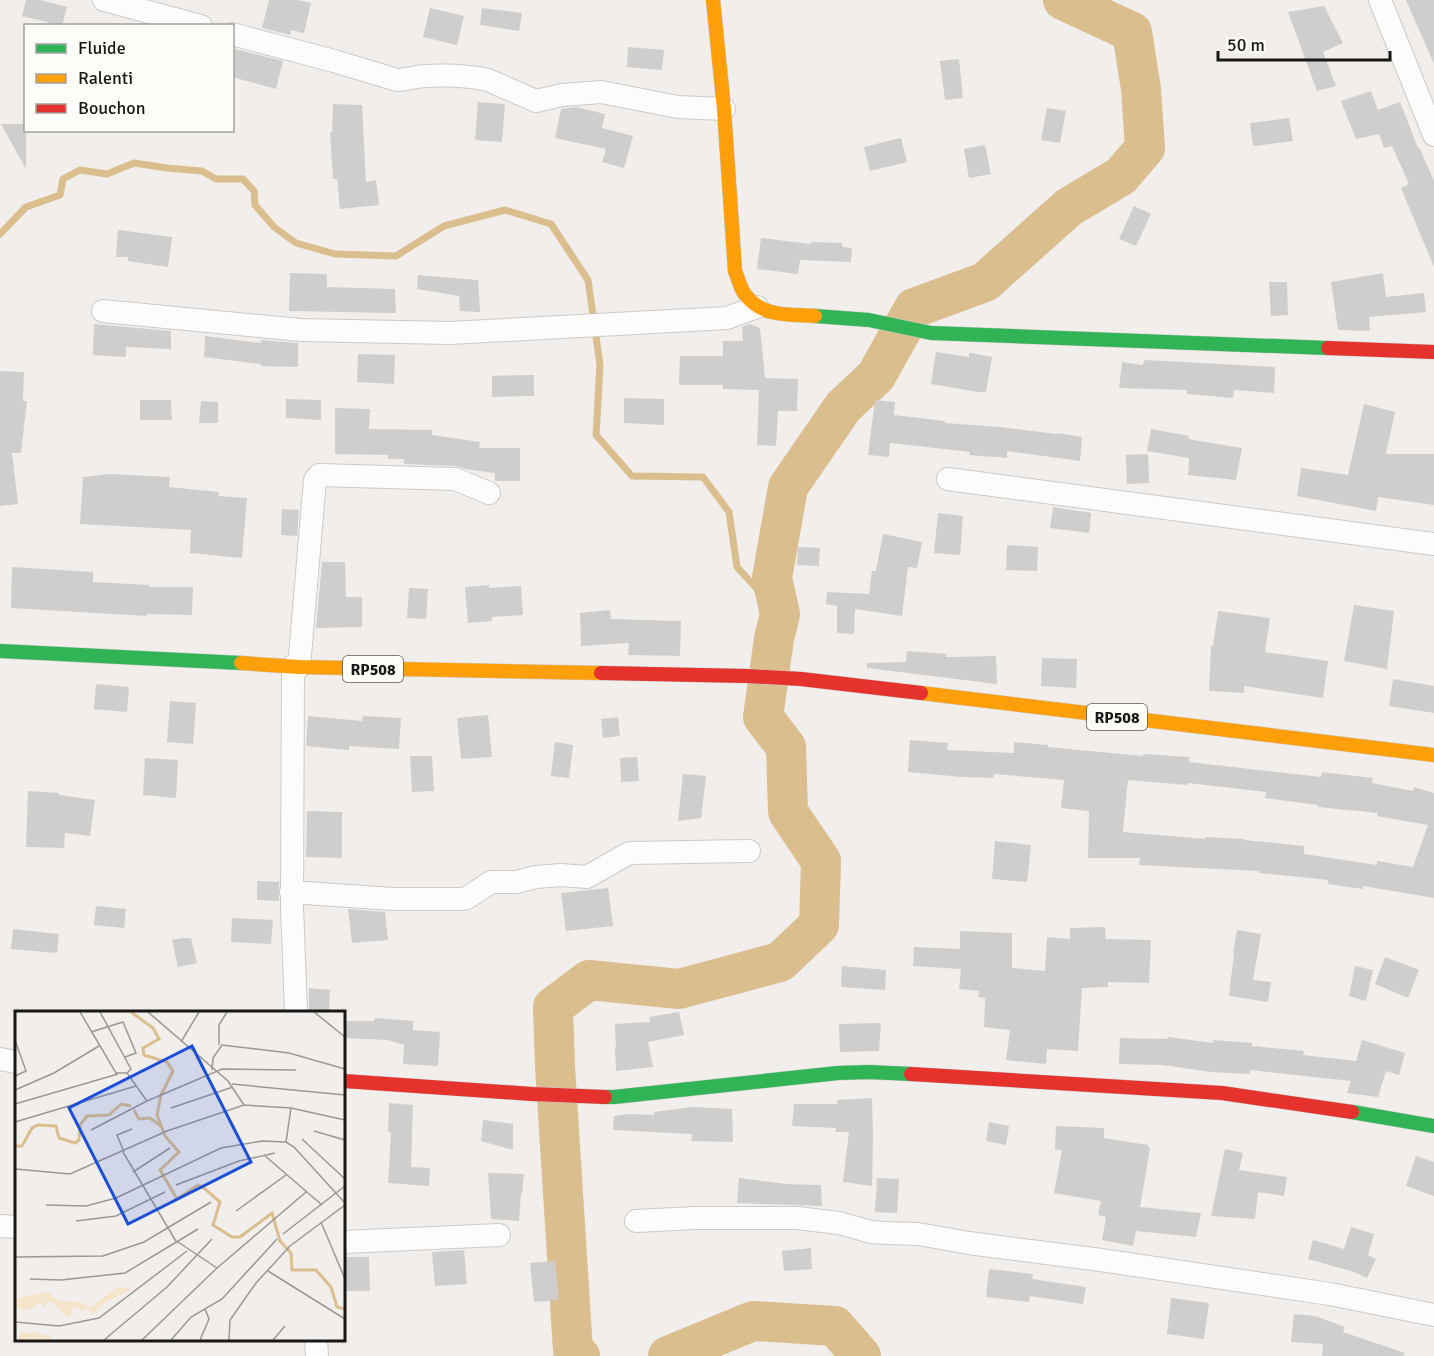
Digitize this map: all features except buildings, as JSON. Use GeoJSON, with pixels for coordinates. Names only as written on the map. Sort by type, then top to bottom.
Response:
{"type":"FeatureCollection","features":[{"type":"Feature","properties":{"kind":"street"},"geometry":{"type":"LineString","coordinates":[[104,0],[194,24]]}},
{"type":"Feature","properties":{"kind":"street"},"geometry":{"type":"LineString","coordinates":[[713,0],[724,109],[735,272],[744,292],[757,307],[772,313],[869,320],[931,333],[1434,352]]}},
{"type":"Feature","properties":{"kind":"street"},"geometry":{"type":"LineString","coordinates":[[1380,0],[1434,135]]}},
{"type":"Feature","properties":{"kind":"street"},"geometry":{"type":"LineString","coordinates":[[234,35],[398,80],[423,76],[449,76],[488,80],[536,100],[601,92],[678,107],[724,109]]}},
{"type":"Feature","properties":{"kind":"street"},"geometry":{"type":"LineString","coordinates":[[103,310],[301,330],[450,333],[727,318],[757,307]]}},
{"type":"Feature","properties":{"kind":"street"},"geometry":{"type":"LineString","coordinates":[[296,1011],[291,892],[296,667],[315,480],[320,475],[455,479],[489,493]]}},
{"type":"Feature","properties":{"kind":"street"},"geometry":{"type":"LineString","coordinates":[[948,478],[1434,544]]}},
{"type":"Feature","properties":{"kind":"street","name":"RP508"},"geometry":{"type":"LineString","coordinates":[[0,651],[296,667],[801,679],[1434,755]]}},
{"type":"Feature","properties":{"kind":"street"},"geometry":{"type":"LineString","coordinates":[[291,892],[393,898],[462,899],[491,882],[516,882],[536,877],[561,875],[587,877],[629,853],[749,851]]}},
{"type":"Feature","properties":{"kind":"street"},"geometry":{"type":"LineString","coordinates":[[0,1059],[15,1062]]}},
{"type":"Feature","properties":{"kind":"street"},"geometry":{"type":"LineString","coordinates":[[345,1081],[532,1094],[614,1097],[838,1073],[869,1072],[1222,1093],[1434,1126]]}},
{"type":"Feature","properties":{"kind":"street"},"geometry":{"type":"LineString","coordinates":[[636,1221],[695,1218],[797,1218],[839,1223],[871,1232],[918,1234],[1319,1293],[1434,1316]]}},
{"type":"Feature","properties":{"kind":"street"},"geometry":{"type":"LineString","coordinates":[[0,1226],[15,1227]]}},
{"type":"Feature","properties":{"kind":"street"},"geometry":{"type":"LineString","coordinates":[[345,1242],[499,1235]]}},
{"type":"Feature","properties":{"kind":"street"},"geometry":{"type":"LineString","coordinates":[[316,1341],[317,1356]]}},
{"type":"Feature","properties":{"kind":"waterway"},"geometry":{"type":"LineString","coordinates":[[580,1356],[573,1351],[553,1007],[589,980],[679,989],[780,962],[819,925],[821,861],[788,812],[786,747],[763,717],[774,639],[780,614],[772,578],[788,487],[843,407],[876,376],[914,308],[985,282],[1069,207],[1121,176],[1145,148],[1141,89],[1132,32],[1063,0]]}},
{"type":"Feature","properties":{"kind":"waterway"},"geometry":{"type":"LineString","coordinates":[[0,234],[26,207],[60,195],[63,179],[80,170],[107,174],[134,163],[202,171],[216,179],[243,179],[254,191],[255,205],[274,227],[296,243],[335,254],[396,256],[444,226],[505,210],[551,224],[588,280],[600,365],[596,435],[632,476],[703,477],[729,512],[737,567],[780,614]]}},
{"type":"Feature","properties":{"kind":"waterway"},"geometry":{"type":"LineString","coordinates":[[668,1356],[753,1321],[835,1326],[861,1356]]}},
{"type":"Feature","properties":{"kind":"traffic: fast"},"geometry":{"type":"LineString","coordinates":[[815,316],[869,320],[931,333],[1328,348]]}},
{"type":"Feature","properties":{"kind":"traffic: fast"},"geometry":{"type":"LineString","coordinates":[[0,651],[241,663]]}},
{"type":"Feature","properties":{"kind":"traffic: fast"},"geometry":{"type":"LineString","coordinates":[[605,1097],[838,1073],[911,1074]]}},
{"type":"Feature","properties":{"kind":"traffic: fast"},"geometry":{"type":"LineString","coordinates":[[1352,1112],[1434,1126]]}},
{"type":"Feature","properties":{"kind":"traffic: slow"},"geometry":{"type":"LineString","coordinates":[[713,0],[724,109],[735,271],[744,293],[759,307],[776,313],[815,316]]}},
{"type":"Feature","properties":{"kind":"traffic: slow"},"geometry":{"type":"LineString","coordinates":[[241,663],[299,667],[601,673]]}},
{"type":"Feature","properties":{"kind":"traffic: slow"},"geometry":{"type":"LineString","coordinates":[[921,693],[1434,755]]}},
{"type":"Feature","properties":{"kind":"traffic: jam"},"geometry":{"type":"LineString","coordinates":[[1328,348],[1434,352]]}},
{"type":"Feature","properties":{"kind":"traffic: jam"},"geometry":{"type":"LineString","coordinates":[[601,673],[801,679],[921,693]]}},
{"type":"Feature","properties":{"kind":"traffic: jam"},"geometry":{"type":"LineString","coordinates":[[911,1074],[1222,1093],[1352,1112]]}},
{"type":"Feature","properties":{"kind":"traffic: jam"},"geometry":{"type":"LineString","coordinates":[[345,1081],[605,1097]]}}]}
